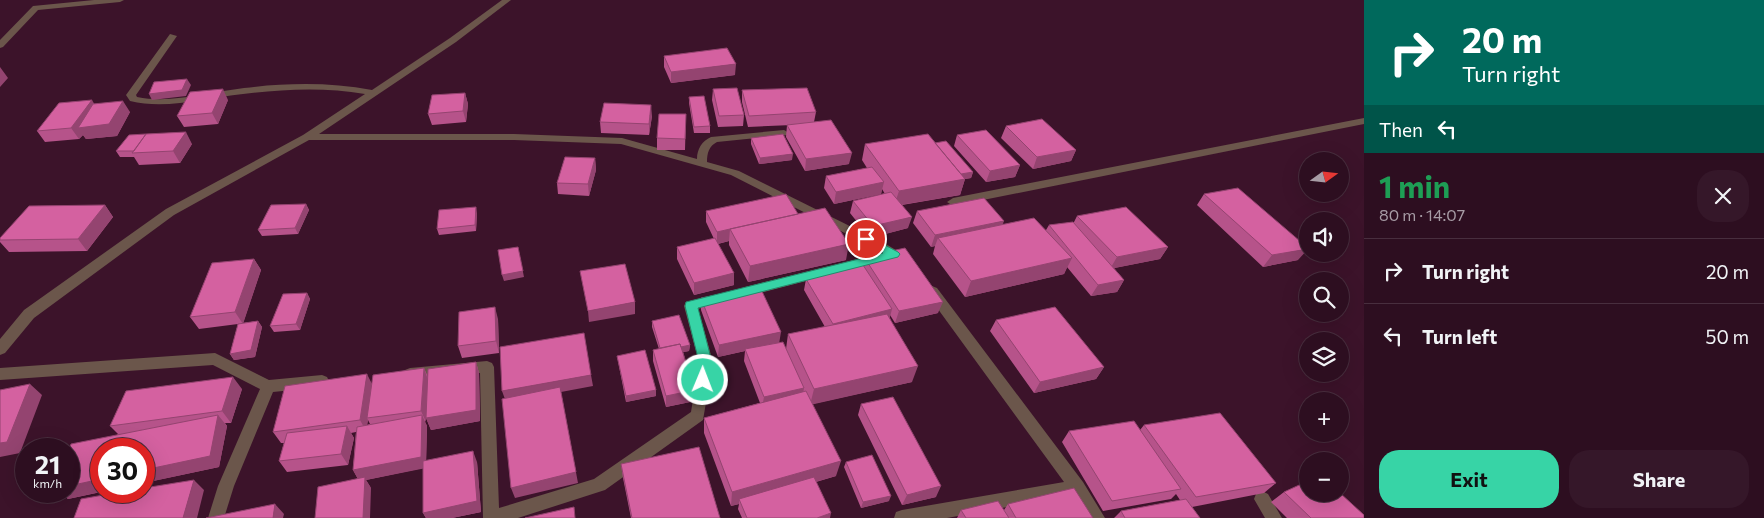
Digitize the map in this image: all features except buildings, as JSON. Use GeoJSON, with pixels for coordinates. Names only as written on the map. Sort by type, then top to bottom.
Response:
{"type":"FeatureCollection","features":[{"type":"Feature","properties":{"kind":"street"},"geometry":{"type":"LineString","coordinates":[[0,45],[35,4],[120,0]]}},
{"type":"Feature","properties":{"kind":"street"},"geometry":{"type":"LineString","coordinates":[[0,349],[29,314],[170,212],[306,138],[453,40],[507,0]]}},
{"type":"Feature","properties":{"kind":"street"},"geometry":{"type":"LineString","coordinates":[[173,36],[131,95],[132,99],[139,101],[176,100],[246,91],[329,88],[355,88],[374,92]]}},
{"type":"Feature","properties":{"kind":"street"},"geometry":{"type":"LineString","coordinates":[[953,202],[1364,121]]}},
{"type":"Feature","properties":{"kind":"street"},"geometry":{"type":"LineString","coordinates":[[702,164],[702,153],[708,142],[723,138],[784,133]]}},
{"type":"Feature","properties":{"kind":"street"},"geometry":{"type":"LineString","coordinates":[[306,138],[514,137],[622,142],[735,173],[894,254],[914,267]]}},
{"type":"Feature","properties":{"kind":"street"},"geometry":{"type":"LineString","coordinates":[[397,375],[487,367],[492,518],[599,485],[698,415],[706,362],[691,306],[894,254]]}},
{"type":"Feature","properties":{"kind":"street"},"geometry":{"type":"LineString","coordinates":[[926,283],[1077,486],[1097,518]]}},
{"type":"Feature","properties":{"kind":"street"},"geometry":{"type":"LineString","coordinates":[[0,374],[215,359],[268,386],[338,380]]}},
{"type":"Feature","properties":{"kind":"street"},"geometry":{"type":"LineString","coordinates":[[216,518],[226,486],[268,386]]}},
{"type":"Feature","properties":{"kind":"street"},"geometry":{"type":"LineString","coordinates":[[902,518],[1077,486]]}},
{"type":"Feature","properties":{"kind":"street"},"geometry":{"type":"LineString","coordinates":[[1262,500],[1274,518]]}},
{"type":"Feature","properties":{"kind":"route"},"geometry":{"type":"LineString","coordinates":[[703,380],[706,362],[691,306],[894,254],[866,239]]}}]}
